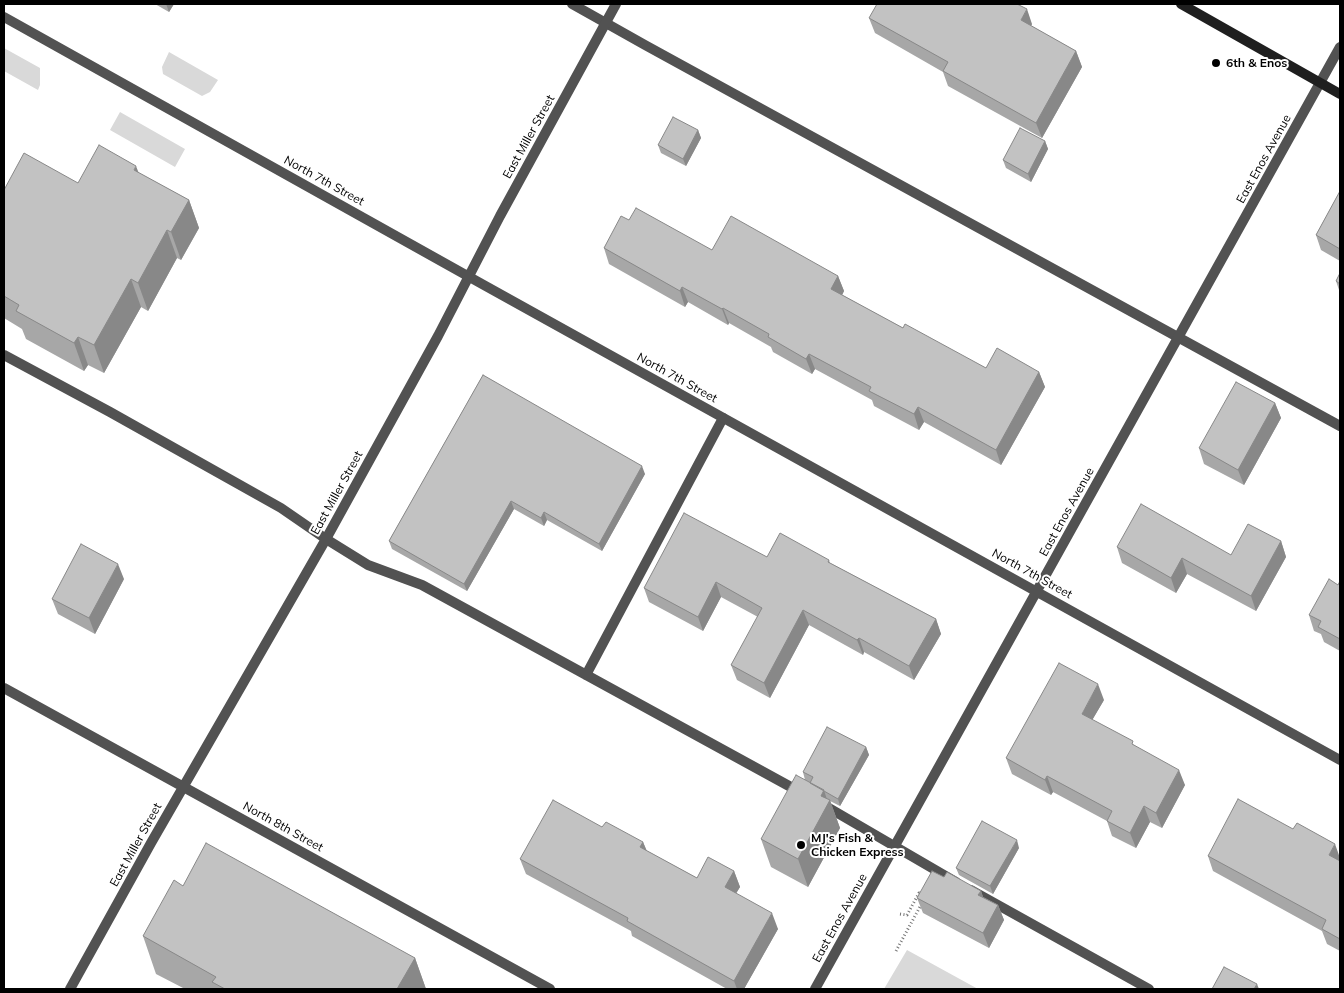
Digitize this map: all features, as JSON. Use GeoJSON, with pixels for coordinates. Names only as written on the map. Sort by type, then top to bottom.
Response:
{"type":"FeatureCollection","features":[{"type":"Feature","properties":{"kind":"main road"},"geometry":{"type":"LineString","coordinates":[[1181,4],[1340,94]]}},
{"type":"Feature","properties":{"kind":"street"},"geometry":{"type":"LineString","coordinates":[[572,4],[1340,426]]}},
{"type":"Feature","properties":{"kind":"street","name":"East Miller Street"},"geometry":{"type":"LineString","coordinates":[[70,989],[326,539],[438,336],[616,4]]}},
{"type":"Feature","properties":{"kind":"street","name":"North 7th Street"},"geometry":{"type":"LineString","coordinates":[[4,16],[468,277],[1340,760]]}},
{"type":"Feature","properties":{"kind":"street","name":"East Enos Avenue"},"geometry":{"type":"LineString","coordinates":[[815,989],[1340,47]]}},
{"type":"Feature","properties":{"kind":"street"},"geometry":{"type":"LineString","coordinates":[[4,355],[281,508],[368,565],[422,585],[811,798],[1149,989]]}},
{"type":"Feature","properties":{"kind":"street"},"geometry":{"type":"LineString","coordinates":[[586,675],[723,418]]}},
{"type":"Feature","properties":{"kind":"street","name":"North 8th Street"},"geometry":{"type":"LineString","coordinates":[[4,688],[550,989]]}},
{"type":"Feature","properties":{"kind":"path"},"geometry":{"type":"LineString","coordinates":[[896,951],[926,896],[919,893],[907,915],[900,914]]}},
{"type":"Feature","properties":{"kind":"shaded area"},"geometry":{"type":"Polygon","coordinates":[[[4,48],[40,68],[40,85],[38,90],[4,71],[4,48]]]}},
{"type":"Feature","properties":{"kind":"shaded area"},"geometry":{"type":"Polygon","coordinates":[[[169,52],[218,80],[210,92],[202,96],[163,74],[162,67],[169,52]]]}},
{"type":"Feature","properties":{"kind":"shaded area"},"geometry":{"type":"Polygon","coordinates":[[[120,112],[185,149],[175,167],[110,130],[120,112]]]}},
{"type":"Feature","properties":{"kind":"shaded area"},"geometry":{"type":"Polygon","coordinates":[[[907,950],[978,989],[884,989],[907,950]]]}},
{"type":"Feature","properties":{"kind":"building"},"geometry":{"type":"Polygon","coordinates":[[[877,4],[1017,4],[1027,9],[1021,20],[1076,51],[1036,123],[943,71],[948,62],[869,18],[877,4]]]}},
{"type":"Feature","properties":{"kind":"building"},"geometry":{"type":"Polygon","coordinates":[[[673,117],[698,130],[683,159],[658,145],[673,117]]]}},
{"type":"Feature","properties":{"kind":"building"},"geometry":{"type":"Polygon","coordinates":[[[1020,128],[1045,141],[1028,174],[1003,160],[1020,128]]]}},
{"type":"Feature","properties":{"kind":"building"},"geometry":{"type":"Polygon","coordinates":[[[99,145],[136,166],[134,170],[189,200],[171,232],[167,230],[138,283],[131,279],[94,345],[78,337],[74,343],[16,311],[19,305],[4,296],[4,190],[24,153],[78,183],[99,145]]]}},
{"type":"Feature","properties":{"kind":"building"},"geometry":{"type":"Polygon","coordinates":[[[1340,191],[1340,249],[1316,235],[1340,191]]]}},
{"type":"Feature","properties":{"kind":"building"},"geometry":{"type":"Polygon","coordinates":[[[636,208],[712,250],[731,216],[838,276],[831,289],[903,328],[905,324],[986,368],[997,348],[1039,372],[996,450],[918,407],[914,414],[869,391],[871,387],[809,354],[806,359],[768,337],[769,334],[723,308],[682,287],[680,291],[604,248],[621,216],[629,220],[636,208]]]}},
{"type":"Feature","properties":{"kind":"building"},"geometry":{"type":"Polygon","coordinates":[[[1340,273],[1340,284],[1336,281],[1340,273]]]}},
{"type":"Feature","properties":{"kind":"building"},"geometry":{"type":"Polygon","coordinates":[[[483,375],[642,466],[599,544],[544,512],[541,518],[511,501],[464,584],[389,541],[483,375]]]}},
{"type":"Feature","properties":{"kind":"building"},"geometry":{"type":"Polygon","coordinates":[[[1236,382],[1275,403],[1238,470],[1199,448],[1236,382]]]}},
{"type":"Feature","properties":{"kind":"building"},"geometry":{"type":"Polygon","coordinates":[[[1141,504],[1231,555],[1248,524],[1281,541],[1251,596],[1182,558],[1171,578],[1117,547],[1141,504]]]}},
{"type":"Feature","properties":{"kind":"building"},"geometry":{"type":"Polygon","coordinates":[[[684,513],[767,557],[780,533],[829,560],[828,562],[936,619],[909,666],[803,610],[764,683],[731,665],[762,608],[716,582],[698,617],[644,588],[684,513]]]}},
{"type":"Feature","properties":{"kind":"building"},"geometry":{"type":"Polygon","coordinates":[[[81,544],[118,564],[89,618],[52,599],[81,544]]]}},
{"type":"Feature","properties":{"kind":"building"},"geometry":{"type":"Polygon","coordinates":[[[1329,579],[1338,585],[1340,581],[1340,639],[1318,627],[1321,621],[1309,615],[1329,579]]]}},
{"type":"Feature","properties":{"kind":"building"},"geometry":{"type":"Polygon","coordinates":[[[1059,663],[1098,684],[1082,714],[1133,741],[1132,744],[1179,770],[1156,813],[1144,806],[1130,833],[1107,821],[1112,811],[1047,776],[1045,780],[1006,758],[1059,663]]]}},
{"type":"Feature","properties":{"kind":"building"},"geometry":{"type":"Polygon","coordinates":[[[827,727],[866,747],[838,799],[810,783],[813,777],[803,772],[827,727]]]}},
{"type":"Feature","properties":{"kind":"building"},"geometry":{"type":"Polygon","coordinates":[[[796,775],[824,790],[821,796],[830,800],[798,859],[761,839],[796,775]]]}},
{"type":"Feature","properties":{"kind":"building"},"geometry":{"type":"Polygon","coordinates":[[[1238,799],[1293,829],[1297,823],[1335,844],[1329,855],[1340,861],[1340,939],[1322,929],[1326,920],[1208,856],[1238,799]]]}},
{"type":"Feature","properties":{"kind":"building"},"geometry":{"type":"Polygon","coordinates":[[[553,800],[602,827],[606,822],[643,842],[640,847],[697,878],[708,857],[734,871],[725,887],[772,913],[734,981],[627,921],[628,918],[520,859],[553,800]]]}},
{"type":"Feature","properties":{"kind":"building"},"geometry":{"type":"Polygon","coordinates":[[[982,821],[1017,840],[990,886],[956,868],[982,821]]]}},
{"type":"Feature","properties":{"kind":"building"},"geometry":{"type":"Polygon","coordinates":[[[206,843],[415,958],[397,989],[225,989],[212,982],[216,977],[143,936],[174,880],[183,886],[206,843]]]}},
{"type":"Feature","properties":{"kind":"building"},"geometry":{"type":"Polygon","coordinates":[[[932,871],[944,877],[947,872],[981,891],[978,895],[998,905],[983,933],[917,898],[932,871]]]}},
{"type":"Feature","properties":{"kind":"building"},"geometry":{"type":"Polygon","coordinates":[[[1224,967],[1257,984],[1254,989],[1212,989],[1224,967]]]}},
{"type":"Feature","properties":{"kind":"place","name":"6th & Enos"},"geometry":{"type":"Point","coordinates":[1216,63]}},
{"type":"Feature","properties":{"kind":"place","name":"MJ's Fish & Chicken Express"},"geometry":{"type":"Point","coordinates":[801,845]}}]}
